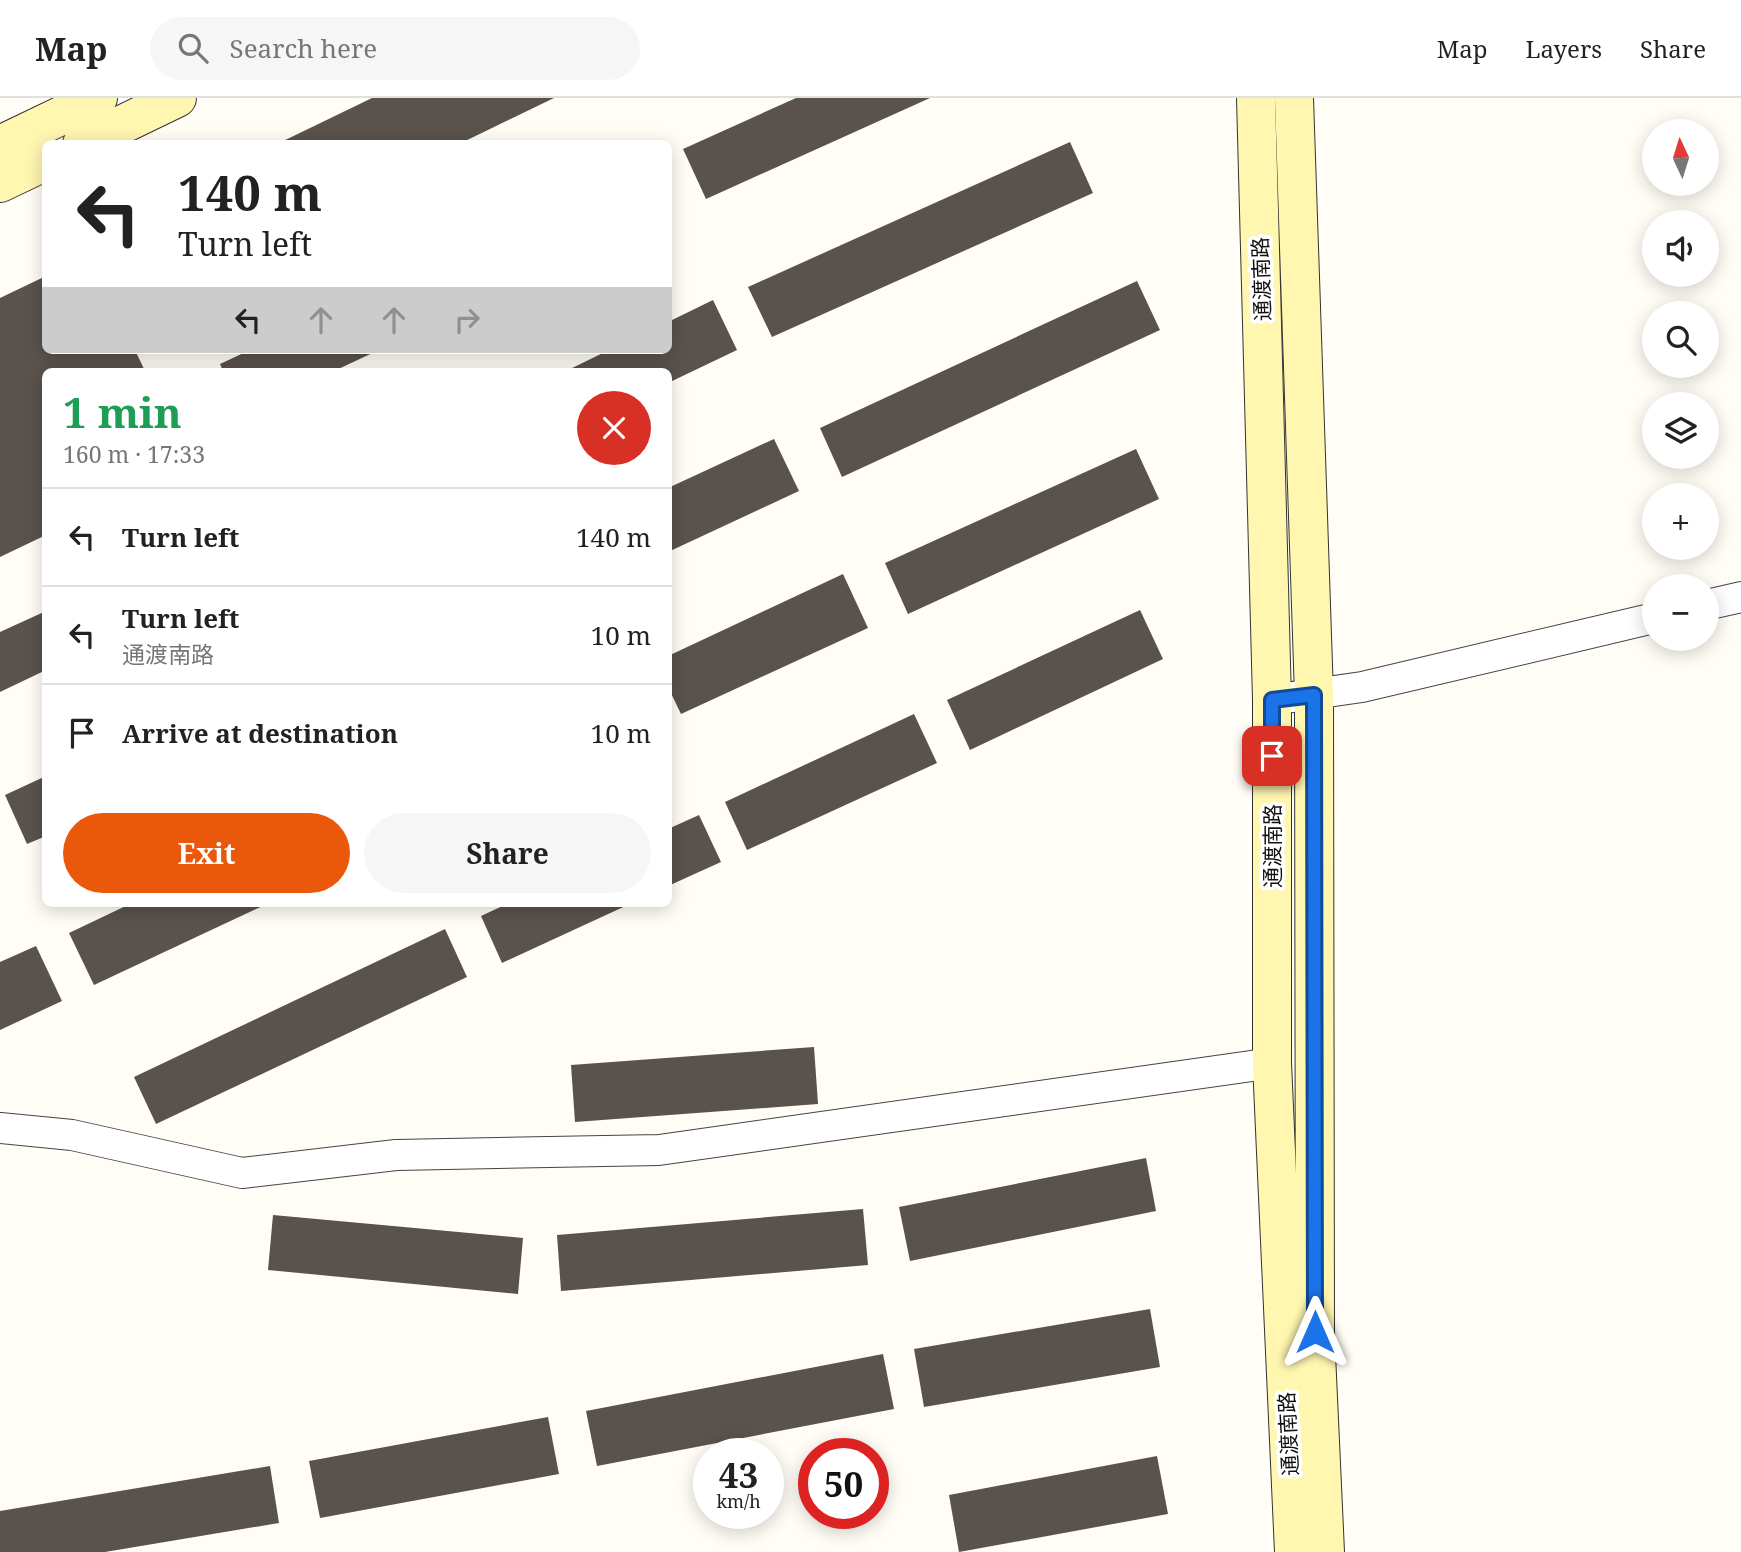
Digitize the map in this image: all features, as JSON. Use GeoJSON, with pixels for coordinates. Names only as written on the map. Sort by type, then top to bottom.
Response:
{"type":"FeatureCollection","features":[{"type":"Feature","properties":{"kind":"main road"},"geometry":{"type":"LineString","coordinates":[[0,145],[98,98]]}},
{"type":"Feature","properties":{"kind":"main road"},"geometry":{"type":"LineString","coordinates":[[90,140],[177,98]]}},
{"type":"Feature","properties":{"kind":"main road","name":"通渡南路"},"geometry":{"type":"LineString","coordinates":[[1256,98],[1272,700],[1272,1063],[1294,1552]]}},
{"type":"Feature","properties":{"kind":"main road","name":"通渡南路"},"geometry":{"type":"LineString","coordinates":[[1294,98],[1314,695],[1315,1332],[1325,1552]]}},
{"type":"Feature","properties":{"kind":"main road"},"geometry":{"type":"LineString","coordinates":[[0,183],[42,163]]}},
{"type":"Feature","properties":{"kind":"street"},"geometry":{"type":"LineString","coordinates":[[1719,602],[1741,597]]}},
{"type":"Feature","properties":{"kind":"street"},"geometry":{"type":"LineString","coordinates":[[1272,700],[1362,687],[1642,621]]}},
{"type":"Feature","properties":{"kind":"street"},"geometry":{"type":"LineString","coordinates":[[0,1128],[72,1135],[242,1172],[396,1155],[659,1150],[1272,1063]]}},
{"type":"Feature","properties":{"kind":"building"},"geometry":{"type":"Polygon","coordinates":[[[372,98],[554,98],[467,140],[285,140],[372,98]]]}},
{"type":"Feature","properties":{"kind":"building"},"geometry":{"type":"Polygon","coordinates":[[[796,98],[930,98],[706,199],[683,149],[796,98]]]}},
{"type":"Feature","properties":{"kind":"building"},"geometry":{"type":"Polygon","coordinates":[[[1070,142],[1093,193],[772,337],[748,287],[1070,142]]]}},
{"type":"Feature","properties":{"kind":"building"},"geometry":{"type":"Polygon","coordinates":[[[42,278],[42,354],[137,354],[144,368],[42,368],[42,537],[0,557],[0,298],[42,278]]]}},
{"type":"Feature","properties":{"kind":"building"},"geometry":{"type":"Polygon","coordinates":[[[1137,281],[1160,330],[842,477],[820,428],[1137,281]]]}},
{"type":"Feature","properties":{"kind":"building"},"geometry":{"type":"Polygon","coordinates":[[[713,300],[737,350],[672,381],[672,368],[572,368],[601,354],[672,354],[672,320],[713,300]]]}},
{"type":"Feature","properties":{"kind":"building"},"geometry":{"type":"Polygon","coordinates":[[[241,354],[370,354],[340,368],[222,368],[220,364],[241,354]]]}},
{"type":"Feature","properties":{"kind":"building"},"geometry":{"type":"Polygon","coordinates":[[[774,439],[799,491],[672,550],[672,486],[774,439]]]}},
{"type":"Feature","properties":{"kind":"building"},"geometry":{"type":"Polygon","coordinates":[[[1136,449],[1159,499],[908,614],[885,563],[1136,449]]]}},
{"type":"Feature","properties":{"kind":"building"},"geometry":{"type":"Polygon","coordinates":[[[843,574],[868,628],[681,714],[672,695],[672,654],[843,574]]]}},
{"type":"Feature","properties":{"kind":"building"},"geometry":{"type":"Polygon","coordinates":[[[1140,610],[1163,659],[970,750],[947,700],[1140,610]]]}},
{"type":"Feature","properties":{"kind":"building"},"geometry":{"type":"Polygon","coordinates":[[[42,613],[42,672],[0,692],[0,632],[42,613]]]}},
{"type":"Feature","properties":{"kind":"building"},"geometry":{"type":"Polygon","coordinates":[[[914,714],[937,763],[747,850],[725,802],[914,714]]]}},
{"type":"Feature","properties":{"kind":"building"},"geometry":{"type":"Polygon","coordinates":[[[42,778],[42,838],[27,844],[5,795],[42,778]]]}},
{"type":"Feature","properties":{"kind":"building"},"geometry":{"type":"Polygon","coordinates":[[[699,815],[721,862],[672,884],[672,827],[699,815]]]}},
{"type":"Feature","properties":{"kind":"building"},"geometry":{"type":"Polygon","coordinates":[[[124,907],[260,907],[94,985],[69,933],[124,907]]]}},
{"type":"Feature","properties":{"kind":"building"},"geometry":{"type":"Polygon","coordinates":[[[500,907],[623,907],[502,963],[481,916],[500,907]]]}},
{"type":"Feature","properties":{"kind":"building"},"geometry":{"type":"Polygon","coordinates":[[[445,929],[467,977],[156,1124],[134,1077],[445,929]]]}},
{"type":"Feature","properties":{"kind":"building"},"geometry":{"type":"Polygon","coordinates":[[[36,946],[62,1001],[0,1030],[0,962],[36,946]]]}},
{"type":"Feature","properties":{"kind":"building"},"geometry":{"type":"Polygon","coordinates":[[[814,1047],[818,1104],[575,1122],[571,1065],[814,1047]]]}},
{"type":"Feature","properties":{"kind":"building"},"geometry":{"type":"Polygon","coordinates":[[[1146,1158],[1156,1211],[910,1261],[899,1207],[1146,1158]]]}},
{"type":"Feature","properties":{"kind":"building"},"geometry":{"type":"Polygon","coordinates":[[[863,1209],[868,1265],[561,1291],[557,1235],[863,1209]]]}},
{"type":"Feature","properties":{"kind":"building"},"geometry":{"type":"Polygon","coordinates":[[[273,1215],[523,1238],[518,1294],[268,1270],[273,1215]]]}},
{"type":"Feature","properties":{"kind":"building"},"geometry":{"type":"Polygon","coordinates":[[[1150,1309],[1160,1367],[924,1407],[914,1349],[1150,1309]]]}},
{"type":"Feature","properties":{"kind":"building"},"geometry":{"type":"Polygon","coordinates":[[[883,1354],[894,1409],[743,1438],[693,1438],[693,1448],[597,1466],[586,1411],[883,1354]]]}},
{"type":"Feature","properties":{"kind":"building"},"geometry":{"type":"Polygon","coordinates":[[[548,1417],[559,1474],[320,1518],[309,1461],[548,1417]]]}},
{"type":"Feature","properties":{"kind":"building"},"geometry":{"type":"Polygon","coordinates":[[[1157,1456],[1168,1514],[959,1552],[949,1495],[1157,1456]]]}},
{"type":"Feature","properties":{"kind":"building"},"geometry":{"type":"Polygon","coordinates":[[[270,1466],[279,1523],[105,1552],[0,1552],[0,1511],[270,1466]]]}},
{"type":"Feature","properties":{"kind":"route"},"geometry":{"type":"LineString","coordinates":[[1272,756],[1272,700],[1314,695],[1315,1332]]}}]}
